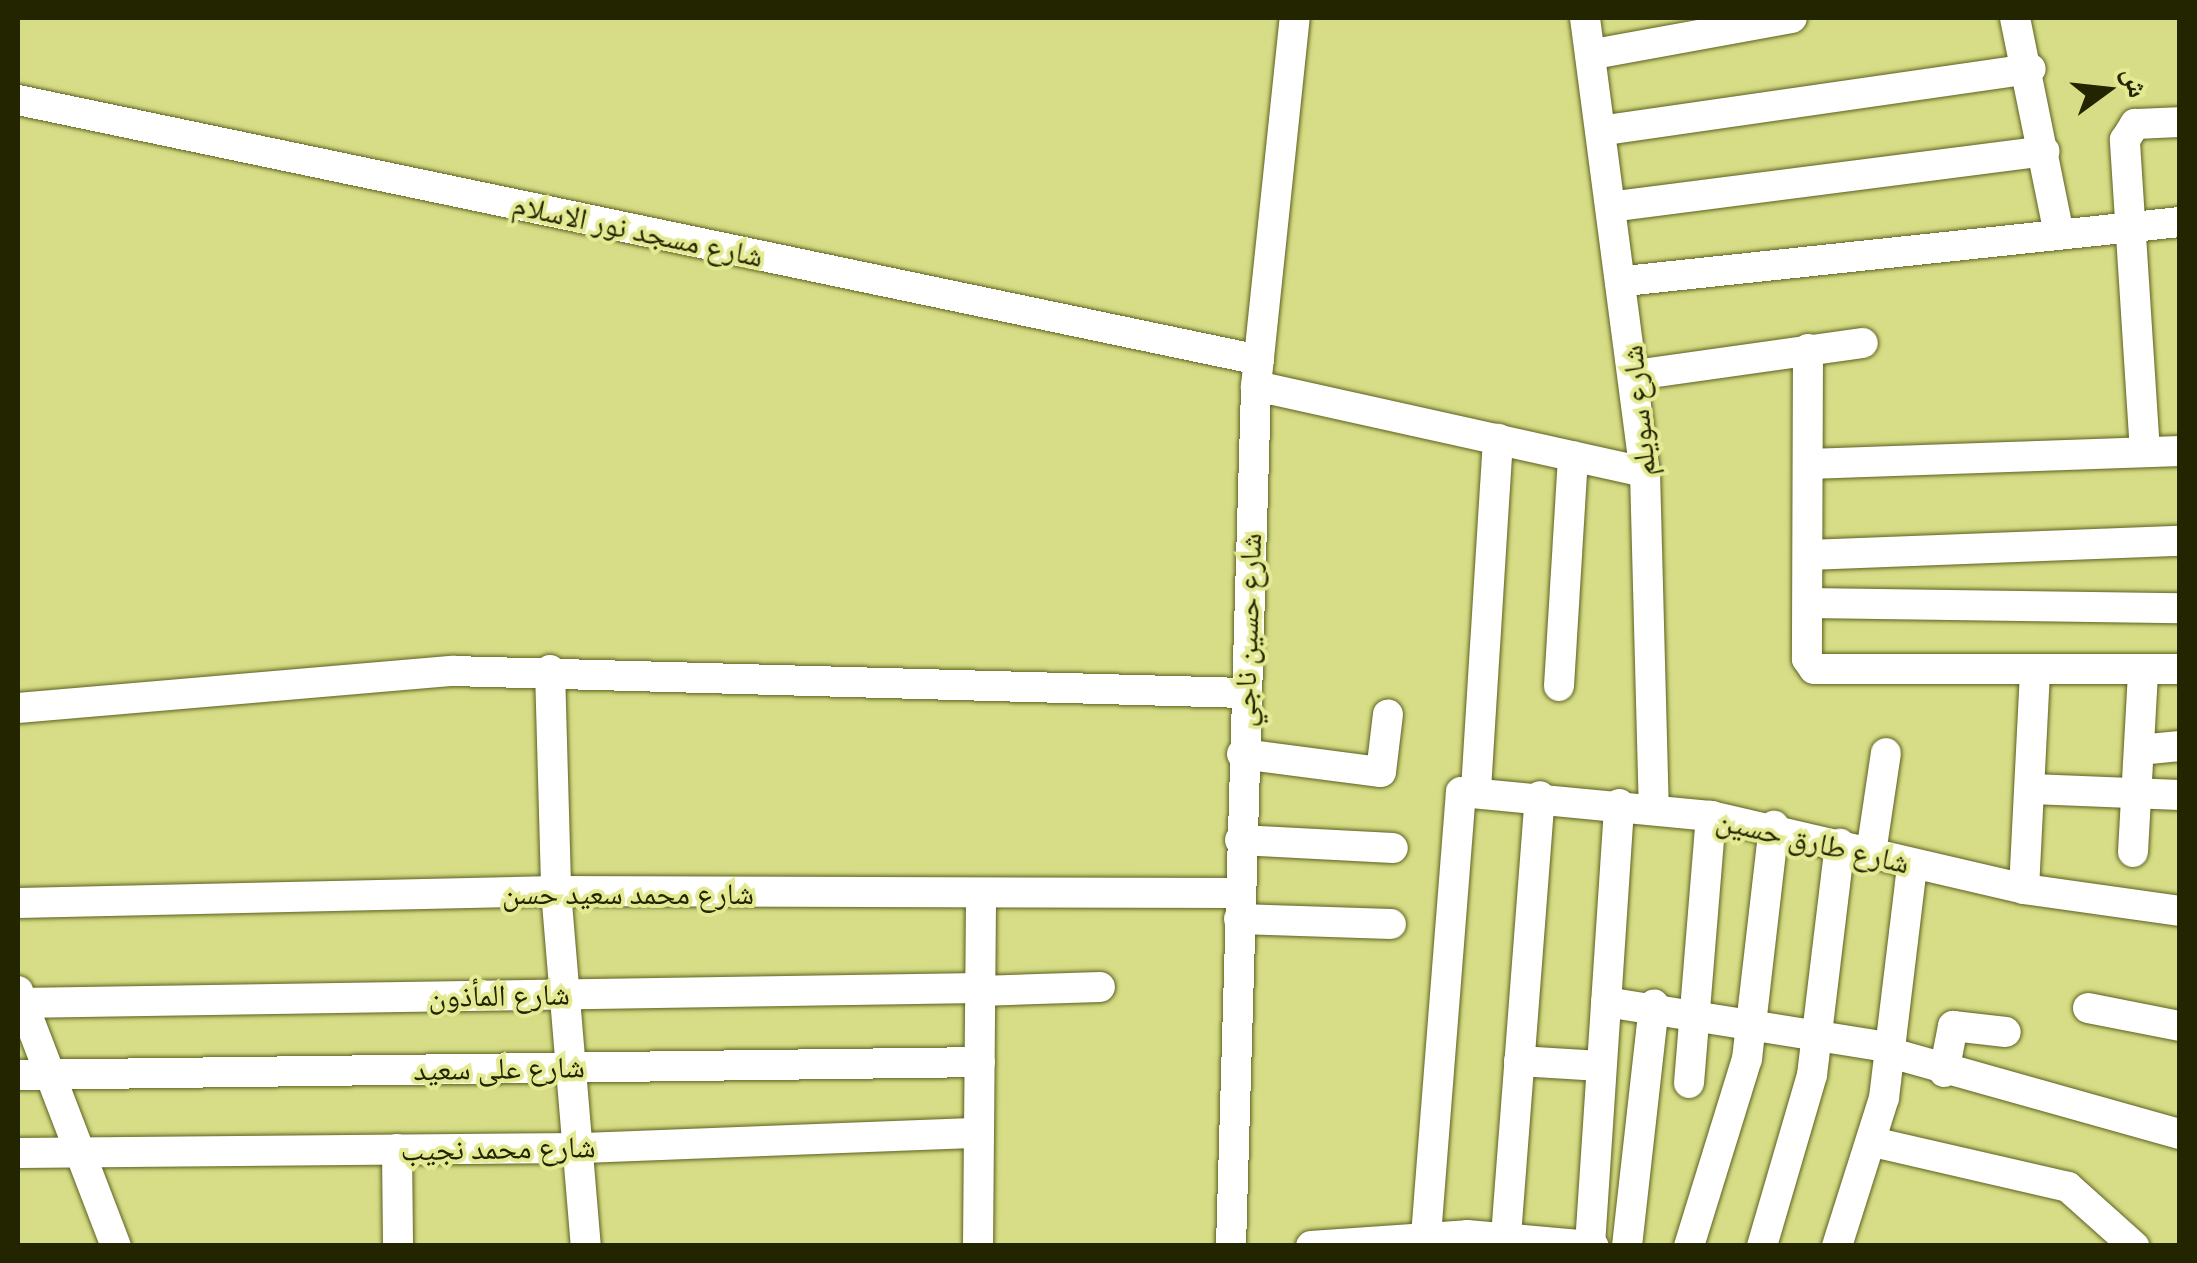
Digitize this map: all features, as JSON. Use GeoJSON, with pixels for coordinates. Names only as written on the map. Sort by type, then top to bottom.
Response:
{"type":"FeatureCollection","features":[{"type":"Feature","properties":{"kind":"street","name":"شارع حسين ناجي"},"geometry":{"type":"LineString","coordinates":[[1232,1246],[1242,754],[1258,373],[1296,18]]}},
{"type":"Feature","properties":{"kind":"street","name":"شارع سويلم"},"geometry":{"type":"LineString","coordinates":[[1585,18],[1617,206],[1645,472],[1656,610],[1654,808]]}},
{"type":"Feature","properties":{"kind":"street"},"geometry":{"type":"LineString","coordinates":[[1594,54],[1792,18]]}},
{"type":"Feature","properties":{"kind":"street"},"geometry":{"type":"LineString","coordinates":[[2016,18],[2031,69],[2058,230]]}},
{"type":"Feature","properties":{"kind":"street"},"geometry":{"type":"LineString","coordinates":[[1606,130],[2031,69]]}},
{"type":"Feature","properties":{"kind":"street","name":"شارع مسجد نور الاسلام"},"geometry":{"type":"LineString","coordinates":[[18,100],[1258,373],[1498,439],[1645,472]]}},
{"type":"Feature","properties":{"kind":"street"},"geometry":{"type":"LineString","coordinates":[[2145,452],[2130,225],[2128,130],[2180,122]]}},
{"type":"Feature","properties":{"kind":"street"},"geometry":{"type":"LineString","coordinates":[[1617,206],[2044,150]]}},
{"type":"Feature","properties":{"kind":"street"},"geometry":{"type":"LineString","coordinates":[[1625,281],[2058,230],[2180,222]]}},
{"type":"Feature","properties":{"kind":"street"},"geometry":{"type":"LineString","coordinates":[[1634,375],[1863,343]]}},
{"type":"Feature","properties":{"kind":"street"},"geometry":{"type":"LineString","coordinates":[[1808,349],[1807,659],[1827,672],[2035,674],[2180,669]]}},
{"type":"Feature","properties":{"kind":"street"},"geometry":{"type":"LineString","coordinates":[[1426,1236],[1498,439]]}},
{"type":"Feature","properties":{"kind":"street"},"geometry":{"type":"LineString","coordinates":[[1809,464],[2180,451]]}},
{"type":"Feature","properties":{"kind":"street"},"geometry":{"type":"LineString","coordinates":[[1559,686],[1573,456]]}},
{"type":"Feature","properties":{"kind":"street"},"geometry":{"type":"LineString","coordinates":[[1808,556],[2180,541]]}},
{"type":"Feature","properties":{"kind":"street"},"geometry":{"type":"LineString","coordinates":[[1808,603],[2180,608]]}},
{"type":"Feature","properties":{"kind":"street"},"geometry":{"type":"LineString","coordinates":[[550,670],[562,994],[567,1066],[583,1148],[586,1246]]}},
{"type":"Feature","properties":{"kind":"street"},"geometry":{"type":"LineString","coordinates":[[18,708],[550,670],[1244,693]]}},
{"type":"Feature","properties":{"kind":"street"},"geometry":{"type":"LineString","coordinates":[[2133,852],[2143,672]]}},
{"type":"Feature","properties":{"kind":"street"},"geometry":{"type":"LineString","coordinates":[[2024,889],[2035,674]]}},
{"type":"Feature","properties":{"kind":"street"},"geometry":{"type":"LineString","coordinates":[[1242,754],[1381,772],[1388,714]]}},
{"type":"Feature","properties":{"kind":"street"},"geometry":{"type":"LineString","coordinates":[[2138,750],[2180,746]]}},
{"type":"Feature","properties":{"kind":"street"},"geometry":{"type":"LineString","coordinates":[[1871,853],[1886,753]]}},
{"type":"Feature","properties":{"kind":"street"},"geometry":{"type":"LineString","coordinates":[[2032,789],[2180,794]]}},
{"type":"Feature","properties":{"kind":"street"},"geometry":{"type":"LineString","coordinates":[[1520,1239],[1519,1061],[1540,796]]}},
{"type":"Feature","properties":{"kind":"street","name":"شارع طارق حسين"},"geometry":{"type":"LineString","coordinates":[[1465,798],[1540,796],[1711,816],[1774,826],[1912,865],[2024,889],[2180,911]]}},
{"type":"Feature","properties":{"kind":"street"},"geometry":{"type":"LineString","coordinates":[[1311,1246],[1426,1236],[1592,1245],[1619,804]]}},
{"type":"Feature","properties":{"kind":"street"},"geometry":{"type":"LineString","coordinates":[[1689,1083],[1711,816]]}},
{"type":"Feature","properties":{"kind":"street"},"geometry":{"type":"LineString","coordinates":[[1690,1246],[1754,1019],[1774,826]]}},
{"type":"Feature","properties":{"kind":"street"},"geometry":{"type":"LineString","coordinates":[[1240,840],[1392,848]]}},
{"type":"Feature","properties":{"kind":"street"},"geometry":{"type":"LineString","coordinates":[[1762,1246],[1819,1031],[1840,844]]}},
{"type":"Feature","properties":{"kind":"street"},"geometry":{"type":"LineString","coordinates":[[1838,1246],[1873,1142],[1892,1051],[1912,865]]}},
{"type":"Feature","properties":{"kind":"street","name":"شارع محمد سعيد حسن"},"geometry":{"type":"LineString","coordinates":[[18,904],[556,890],[1239,906],[1391,924]]}},
{"type":"Feature","properties":{"kind":"street"},"geometry":{"type":"LineString","coordinates":[[978,1246],[981,897]]}},
{"type":"Feature","properties":{"kind":"street","name":"شارع المأذون"},"geometry":{"type":"LineString","coordinates":[[19,999],[1100,987]]}},
{"type":"Feature","properties":{"kind":"street"},"geometry":{"type":"LineString","coordinates":[[19,999],[116,1246]]}},
{"type":"Feature","properties":{"kind":"street"},"geometry":{"type":"LineString","coordinates":[[1606,1002],[1695,1010],[1819,1031],[1892,1051],[1944,1072],[2180,1134]]}},
{"type":"Feature","properties":{"kind":"street"},"geometry":{"type":"LineString","coordinates":[[1627,1246],[1654,1005]]}},
{"type":"Feature","properties":{"kind":"street"},"geometry":{"type":"LineString","coordinates":[[2088,1008],[2180,1026]]}},
{"type":"Feature","properties":{"kind":"street"},"geometry":{"type":"LineString","coordinates":[[1944,1072],[1953,1026],[2006,1032]]}},
{"type":"Feature","properties":{"kind":"street"},"geometry":{"type":"LineString","coordinates":[[1519,1061],[1601,1066]]}},
{"type":"Feature","properties":{"kind":"street","name":"شارع على سعيد"},"geometry":{"type":"LineString","coordinates":[[18,1075],[980,1062]]}},
{"type":"Feature","properties":{"kind":"street","name":"شارع محمد نجيب"},"geometry":{"type":"LineString","coordinates":[[18,1152],[583,1148],[979,1133]]}},
{"type":"Feature","properties":{"kind":"street"},"geometry":{"type":"LineString","coordinates":[[1873,1142],[2068,1187],[2124,1243]]}},
{"type":"Feature","properties":{"kind":"street"},"geometry":{"type":"LineString","coordinates":[[397,1149],[398,1246]]}}]}
